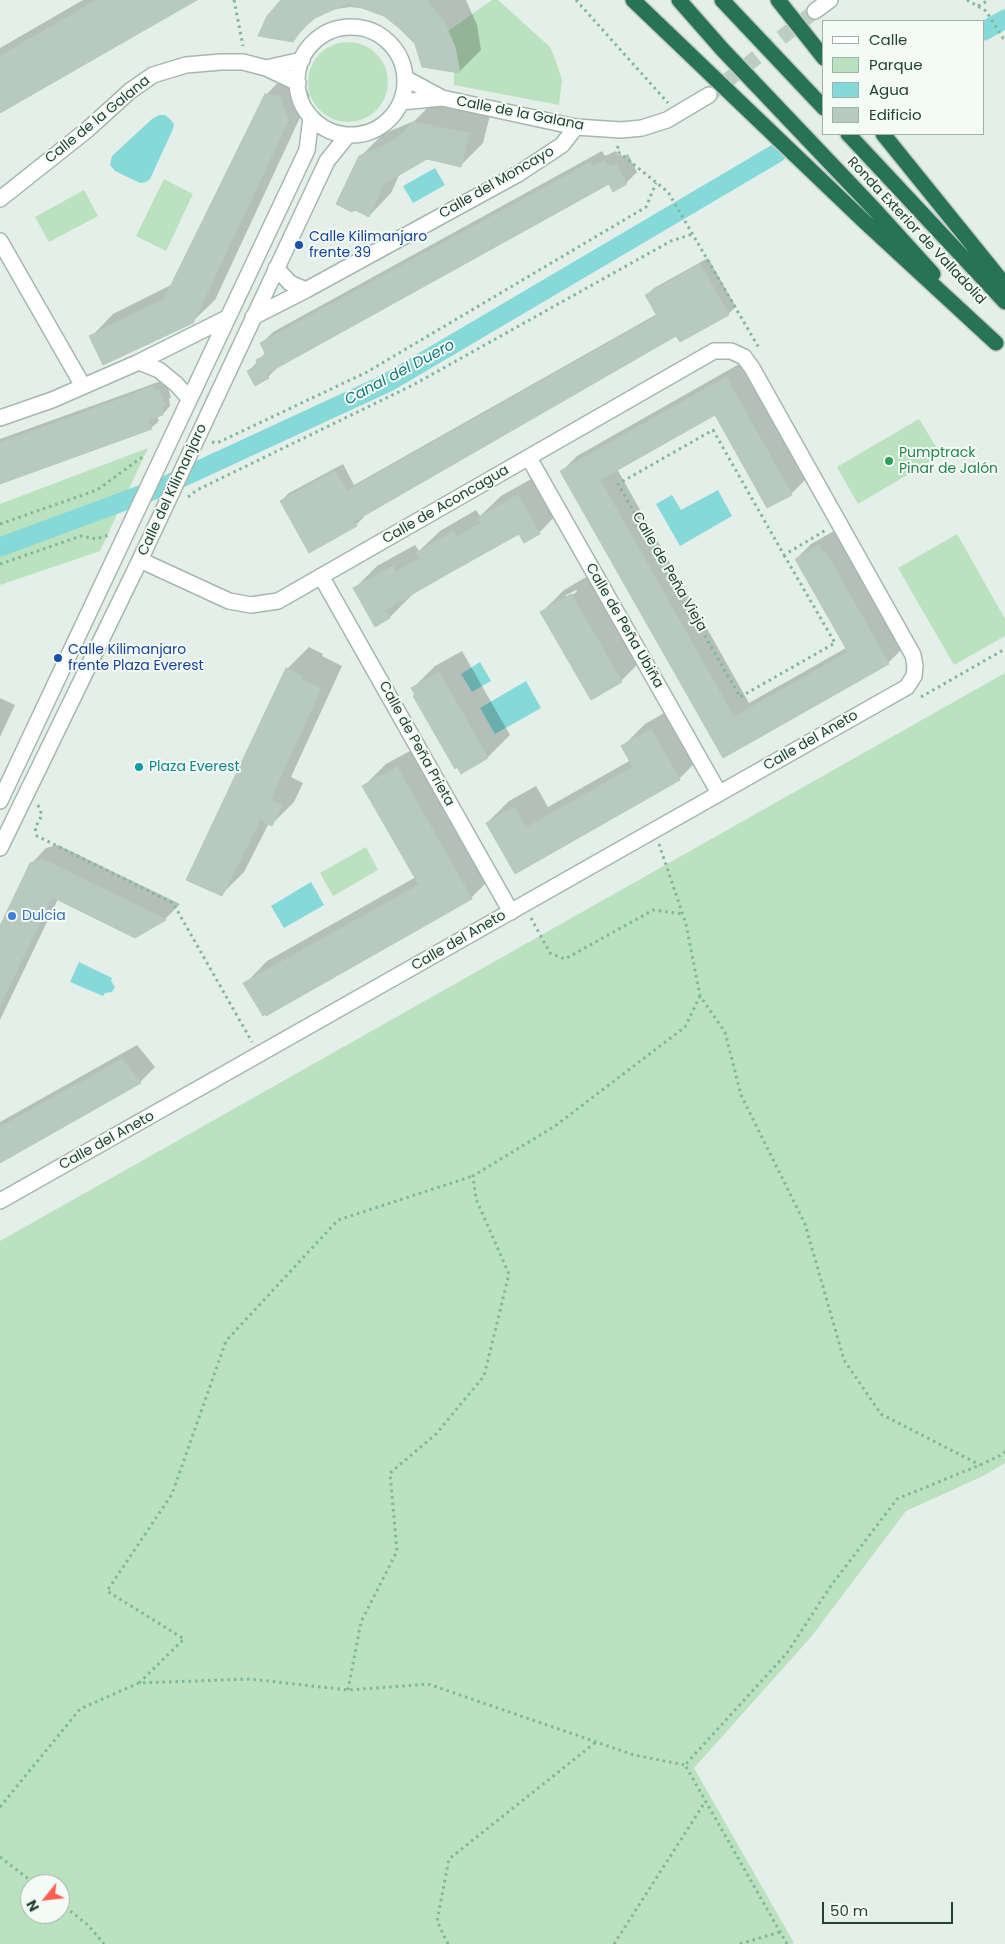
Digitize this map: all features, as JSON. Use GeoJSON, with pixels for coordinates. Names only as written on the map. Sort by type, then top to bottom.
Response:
{"type":"FeatureCollection","features":[{"type":"Feature","properties":{"kind":"highway"},"geometry":{"type":"LineString","coordinates":[[633,0],[864,222],[1001,348]]}},
{"type":"Feature","properties":{"kind":"highway","name":"Ronda Exterior de Valladolid"},"geometry":{"type":"LineString","coordinates":[[679,0],[722,49],[875,210],[1001,348]]}},
{"type":"Feature","properties":{"kind":"highway"},"geometry":{"type":"LineString","coordinates":[[722,0],[822,106]]}},
{"type":"Feature","properties":{"kind":"highway"},"geometry":{"type":"LineString","coordinates":[[778,0],[822,55]]}},
{"type":"Feature","properties":{"kind":"highway","name":"Ronda Exterior de Valladolid"},"geometry":{"type":"LineString","coordinates":[[849,135],[1005,302]]}},
{"type":"Feature","properties":{"kind":"highway"},"geometry":{"type":"LineString","coordinates":[[884,135],[1005,285]]}},
{"type":"Feature","properties":{"kind":"street"},"geometry":{"type":"LineString","coordinates":[[815,11],[830,0]]}},
{"type":"Feature","properties":{"kind":"street"},"geometry":{"type":"LineString","coordinates":[[341,28],[361,29],[378,35],[392,47],[399,57],[405,78],[401,102],[394,114],[381,126],[367,133],[348,135],[327,129],[311,117],[305,109],[298,84],[302,60],[310,47],[326,34],[341,28]]}},
{"type":"Feature","properties":{"kind":"street","name":"Calle de la Galana"},"geometry":{"type":"LineString","coordinates":[[266,68],[302,60]]}},
{"type":"Feature","properties":{"kind":"street","name":"Calle de la Galana"},"geometry":{"type":"LineString","coordinates":[[0,199],[153,75],[186,65],[243,62],[266,68],[298,84]]}},
{"type":"Feature","properties":{"kind":"street","name":"Calle de la Galana"},"geometry":{"type":"LineString","coordinates":[[405,78],[442,98],[576,127],[621,130],[642,128],[667,120],[709,95]]}},
{"type":"Feature","properties":{"kind":"street","name":"Calle de la Galana"},"geometry":{"type":"LineString","coordinates":[[401,102],[442,98]]}},
{"type":"Feature","properties":{"kind":"street","name":"Calle del Kilimanjaro"},"geometry":{"type":"LineString","coordinates":[[0,801],[307,150],[311,117]]}},
{"type":"Feature","properties":{"kind":"street","name":"Calle del Moncayo"},"geometry":{"type":"LineString","coordinates":[[253,317],[518,174],[562,145],[576,127]]}},
{"type":"Feature","properties":{"kind":"street","name":"Calle del Kilimanjaro"},"geometry":{"type":"LineString","coordinates":[[0,848],[140,560],[327,161],[348,135]]}},
{"type":"Feature","properties":{"kind":"street"},"geometry":{"type":"LineString","coordinates":[[0,241],[83,386]]}},
{"type":"Feature","properties":{"kind":"street"},"geometry":{"type":"LineString","coordinates":[[276,268],[290,283],[306,290]]}},
{"type":"Feature","properties":{"kind":"street"},"geometry":{"type":"LineString","coordinates":[[0,418],[52,400],[138,362],[227,318]]}},
{"type":"Feature","properties":{"kind":"street","name":"Calle de Aconcagua"},"geometry":{"type":"LineString","coordinates":[[140,560],[229,601],[251,605],[278,601],[714,351],[731,351],[748,363]]}},
{"type":"Feature","properties":{"kind":"street"},"geometry":{"type":"LineString","coordinates":[[138,362],[158,370],[176,384],[189,398]]}},
{"type":"Feature","properties":{"kind":"street"},"geometry":{"type":"LineString","coordinates":[[748,363],[839,522]]}},
{"type":"Feature","properties":{"kind":"street","name":"Calle de Peña Ubiña"},"geometry":{"type":"LineString","coordinates":[[528,458],[719,793]]}},
{"type":"Feature","properties":{"kind":"street","name":"Calle del Aneto"},"geometry":{"type":"LineString","coordinates":[[0,1201],[907,687],[914,676],[913,655],[839,522]]}},
{"type":"Feature","properties":{"kind":"street","name":"Calle de Peña Prieta"},"geometry":{"type":"LineString","coordinates":[[320,576],[510,912]]}},
{"type":"Feature","properties":{"kind":"path"},"geometry":{"type":"LineString","coordinates":[[234,0],[244,48]]}},
{"type":"Feature","properties":{"kind":"path"},"geometry":{"type":"LineString","coordinates":[[576,0],[678,115]]}},
{"type":"Feature","properties":{"kind":"path"},"geometry":{"type":"LineString","coordinates":[[967,0],[986,11],[1004,38]]}},
{"type":"Feature","properties":{"kind":"path"},"geometry":{"type":"LineString","coordinates":[[978,6],[988,0]]}},
{"type":"Feature","properties":{"kind":"path"},"geometry":{"type":"LineString","coordinates":[[621,130],[617,151],[668,192],[693,232],[766,361],[748,363]]}},
{"type":"Feature","properties":{"kind":"path"},"geometry":{"type":"LineString","coordinates":[[195,440],[217,443],[367,372],[646,207],[656,183]]}},
{"type":"Feature","properties":{"kind":"path"},"geometry":{"type":"LineString","coordinates":[[183,501],[196,490],[413,385],[670,241],[693,232]]}},
{"type":"Feature","properties":{"kind":"path","name":"Calle de Peña Vieja"},"geometry":{"type":"LineString","coordinates":[[713,430],[784,555],[835,643],[740,697],[618,484],[713,430]]}},
{"type":"Feature","properties":{"kind":"path"},"geometry":{"type":"LineString","coordinates":[[0,524],[97,490],[146,454]]}},
{"type":"Feature","properties":{"kind":"path"},"geometry":{"type":"LineString","coordinates":[[784,555],[839,522]]}},
{"type":"Feature","properties":{"kind":"path"},"geometry":{"type":"LineString","coordinates":[[0,564],[81,536],[96,539],[132,524]]}},
{"type":"Feature","properties":{"kind":"path"},"geometry":{"type":"LineString","coordinates":[[25,794],[36,800],[42,815],[35,828],[37,836],[173,903],[259,1055]]}},
{"type":"Feature","properties":{"kind":"path"},"geometry":{"type":"LineString","coordinates":[[653,831],[683,914],[700,996],[725,1032],[741,1096],[804,1224],[844,1360],[881,1414],[980,1465]]}},
{"type":"Feature","properties":{"kind":"path"},"geometry":{"type":"LineString","coordinates":[[524,904],[550,953],[565,959],[653,910],[683,914]]}},
{"type":"Feature","properties":{"kind":"path"},"geometry":{"type":"LineString","coordinates":[[0,1807],[80,1709],[139,1683],[184,1639],[107,1591],[172,1494],[226,1341],[338,1220],[473,1176],[555,1126],[685,1027],[700,996]]}},
{"type":"Feature","properties":{"kind":"path"},"geometry":{"type":"LineString","coordinates":[[348,1690],[361,1622],[397,1551],[390,1473],[436,1434],[484,1376],[509,1274],[476,1199],[473,1176]]}},
{"type":"Feature","properties":{"kind":"path"},"geometry":{"type":"LineString","coordinates":[[684,1765],[788,1653],[830,1587],[897,1498],[980,1465],[1005,1452]]}},
{"type":"Feature","properties":{"kind":"path"},"geometry":{"type":"LineString","coordinates":[[139,1683],[250,1679],[348,1690],[428,1684],[634,1755],[684,1765],[787,1944]]}},
{"type":"Feature","properties":{"kind":"path"},"geometry":{"type":"LineString","coordinates":[[448,1944],[437,1921],[449,1859],[596,1742]]}},
{"type":"Feature","properties":{"kind":"path"},"geometry":{"type":"LineString","coordinates":[[614,1944],[705,1802]]}},
{"type":"Feature","properties":{"kind":"path"},"geometry":{"type":"LineString","coordinates":[[0,1857],[22,1874]]}},
{"type":"Feature","properties":{"kind":"path"},"geometry":{"type":"LineString","coordinates":[[70,1911],[88,1925],[104,1944]]}},
{"type":"Feature","properties":{"kind":"path"},"geometry":{"type":"LineString","coordinates":[[740,1944],[780,1932]]}},
{"type":"Feature","properties":{"kind":"green space"},"geometry":{"type":"Polygon","coordinates":[[[492,0],[498,0],[550,47],[562,80],[559,105],[454,85],[454,72],[460,73],[455,47],[448,31],[492,0]]]}},
{"type":"Feature","properties":{"kind":"green space"},"geometry":{"type":"Polygon","coordinates":[[[348,42],[363,45],[376,54],[385,67],[388,82],[385,97],[376,110],[363,119],[348,122],[333,119],[320,110],[311,97],[308,82],[311,67],[320,54],[333,45],[348,42]]]}},
{"type":"Feature","properties":{"kind":"green space"},"geometry":{"type":"Polygon","coordinates":[[[164,179],[193,194],[166,251],[136,236],[164,179]]]}},
{"type":"Feature","properties":{"kind":"green space"},"geometry":{"type":"Polygon","coordinates":[[[84,190],[98,216],[49,242],[35,217],[84,190]]]}},
{"type":"Feature","properties":{"kind":"green space","name":"Pumptrack Pinar de Jalón"},"geometry":{"type":"Polygon","coordinates":[[[919,419],[941,455],[858,504],[837,467],[919,419]]]}},
{"type":"Feature","properties":{"kind":"green space"},"geometry":{"type":"Polygon","coordinates":[[[148,448],[100,551],[0,585],[0,504],[148,448]]]}},
{"type":"Feature","properties":{"kind":"green space"},"geometry":{"type":"Polygon","coordinates":[[[957,534],[1005,619],[1005,636],[954,665],[898,568],[957,534]]]}},
{"type":"Feature","properties":{"kind":"green space"},"geometry":{"type":"Polygon","coordinates":[[[1005,673],[1005,1463],[983,1476],[906,1511],[811,1637],[694,1768],[794,1943],[0,1944],[0,1241],[1005,673]]]}},
{"type":"Feature","properties":{"kind":"green space"},"geometry":{"type":"Polygon","coordinates":[[[366,847],[378,870],[333,896],[320,873],[366,847]]]}},
{"type":"Feature","properties":{"kind":"water"},"geometry":{"type":"Polygon","coordinates":[[[159,115],[165,115],[174,124],[150,179],[140,183],[115,171],[110,165],[112,156],[152,119],[159,115]]]}},
{"type":"Feature","properties":{"kind":"water"},"geometry":{"type":"Polygon","coordinates":[[[435,168],[445,185],[413,203],[403,186],[435,168]]]}},
{"type":"Feature","properties":{"kind":"water"},"geometry":{"type":"Polygon","coordinates":[[[718,490],[732,516],[680,546],[656,504],[672,495],[681,510],[718,490]]]}},
{"type":"Feature","properties":{"kind":"water"},"geometry":{"type":"Polygon","coordinates":[[[480,662],[491,681],[472,692],[461,674],[480,662]]]}},
{"type":"Feature","properties":{"kind":"water"},"geometry":{"type":"Polygon","coordinates":[[[526,681],[541,708],[495,734],[480,708],[526,681]]]}},
{"type":"Feature","properties":{"kind":"water"},"geometry":{"type":"Polygon","coordinates":[[[311,882],[324,905],[284,928],[271,906],[311,882]]]}},
{"type":"Feature","properties":{"kind":"water"},"geometry":{"type":"Polygon","coordinates":[[[79,962],[112,978],[111,981],[115,987],[112,992],[105,993],[103,996],[70,982],[79,962]]]}},
{"type":"Feature","properties":{"kind":"building"},"geometry":{"type":"Polygon","coordinates":[[[97,0],[197,0],[0,113],[0,56],[97,0]]]}},
{"type":"Feature","properties":{"kind":"building"},"geometry":{"type":"Polygon","coordinates":[[[281,0],[427,0],[445,23],[455,47],[460,73],[422,67],[415,44],[399,28],[384,16],[348,3],[315,18],[303,28],[293,42],[258,36],[267,16],[281,0]]]}},
{"type":"Feature","properties":{"kind":"building"},"geometry":{"type":"Polygon","coordinates":[[[265,94],[280,96],[283,108],[289,119],[193,323],[103,365],[89,336],[164,299],[265,94]]]}},
{"type":"Feature","properties":{"kind":"building"},"geometry":{"type":"Polygon","coordinates":[[[413,122],[469,133],[461,167],[427,159],[384,184],[369,217],[355,210],[352,212],[336,204],[359,156],[390,143],[413,122]]]}},
{"type":"Feature","properties":{"kind":"building"},"geometry":{"type":"Polygon","coordinates":[[[604,161],[611,167],[616,164],[627,184],[613,192],[609,184],[266,374],[269,378],[255,386],[247,371],[258,365],[256,360],[266,355],[260,343],[591,162],[593,167],[604,161]]]}},
{"type":"Feature","properties":{"kind":"building"},"geometry":{"type":"Polygon","coordinates":[[[700,264],[729,315],[680,342],[676,336],[355,521],[357,526],[309,553],[280,501],[335,471],[347,491],[657,316],[645,295],[700,264]]]}},
{"type":"Feature","properties":{"kind":"building"},"geometry":{"type":"Polygon","coordinates":[[[726,377],[792,495],[767,508],[715,415],[600,480],[734,717],[848,652],[795,559],[819,545],[823,553],[825,551],[889,664],[723,758],[560,471],[726,377]]]}},
{"type":"Feature","properties":{"kind":"building"},"geometry":{"type":"Polygon","coordinates":[[[153,387],[155,391],[159,390],[165,405],[162,407],[163,415],[148,420],[152,429],[0,484],[0,443],[153,387]]]}},
{"type":"Feature","properties":{"kind":"building"},"geometry":{"type":"Polygon","coordinates":[[[518,495],[540,534],[524,543],[519,534],[451,572],[385,610],[390,618],[375,627],[353,588],[393,566],[396,572],[420,558],[416,553],[454,531],[457,537],[481,523],[478,518],[518,495]]]}},
{"type":"Feature","properties":{"kind":"building"},"geometry":{"type":"Polygon","coordinates":[[[571,594],[622,682],[591,700],[540,612],[571,594]]]}},
{"type":"Feature","properties":{"kind":"building"},"geometry":{"type":"Polygon","coordinates":[[[286,668],[302,676],[301,679],[321,688],[270,800],[282,806],[272,826],[260,820],[222,896],[186,880],[286,668]]]}},
{"type":"Feature","properties":{"kind":"building"},"geometry":{"type":"Polygon","coordinates":[[[439,672],[488,758],[461,774],[457,767],[455,769],[413,696],[415,695],[411,688],[439,672]]]}},
{"type":"Feature","properties":{"kind":"building"},"geometry":{"type":"Polygon","coordinates":[[[651,729],[680,780],[515,874],[486,823],[514,807],[526,828],[633,767],[621,746],[651,729]]]}},
{"type":"Feature","properties":{"kind":"building"},"geometry":{"type":"Polygon","coordinates":[[[397,767],[472,899],[263,1016],[243,983],[419,885],[362,786],[397,767]]]}},
{"type":"Feature","properties":{"kind":"building"},"geometry":{"type":"Polygon","coordinates":[[[43,859],[166,920],[135,938],[52,897],[0,1006],[0,926],[30,863],[43,859]]]}},
{"type":"Feature","properties":{"kind":"building"},"geometry":{"type":"Polygon","coordinates":[[[122,1059],[141,1083],[0,1163],[0,1127],[122,1059]]]}},
{"type":"Feature","properties":{"kind":"waterway","name":"Canal del Duero"},"geometry":{"type":"LineString","coordinates":[[985,30],[1005,19]]}},
{"type":"Feature","properties":{"kind":"waterway","name":"Canal del Duero"},"geometry":{"type":"LineString","coordinates":[[0,547],[162,487],[387,383],[777,153]]}},
{"type":"Feature","properties":{"kind":"tunnel"},"geometry":{"type":"LineString","coordinates":[[709,95],[815,11]]}},
{"type":"Feature","properties":{"kind":"place","name":"Calle Kilimanjaro frente 39"},"geometry":{"type":"Point","coordinates":[299,245]}},
{"type":"Feature","properties":{"kind":"place","name":"Pumptrack Pinar de Jalón"},"geometry":{"type":"Point","coordinates":[889,461]}},
{"type":"Feature","properties":{"kind":"place","name":"Calle Kilimanjaro frente Plaza Everest"},"geometry":{"type":"Point","coordinates":[58,658]}},
{"type":"Feature","properties":{"kind":"place","name":"Plaza Everest"},"geometry":{"type":"Point","coordinates":[139,767]}},
{"type":"Feature","properties":{"kind":"place","name":"Dulcia"},"geometry":{"type":"Point","coordinates":[12,916]}}]}
